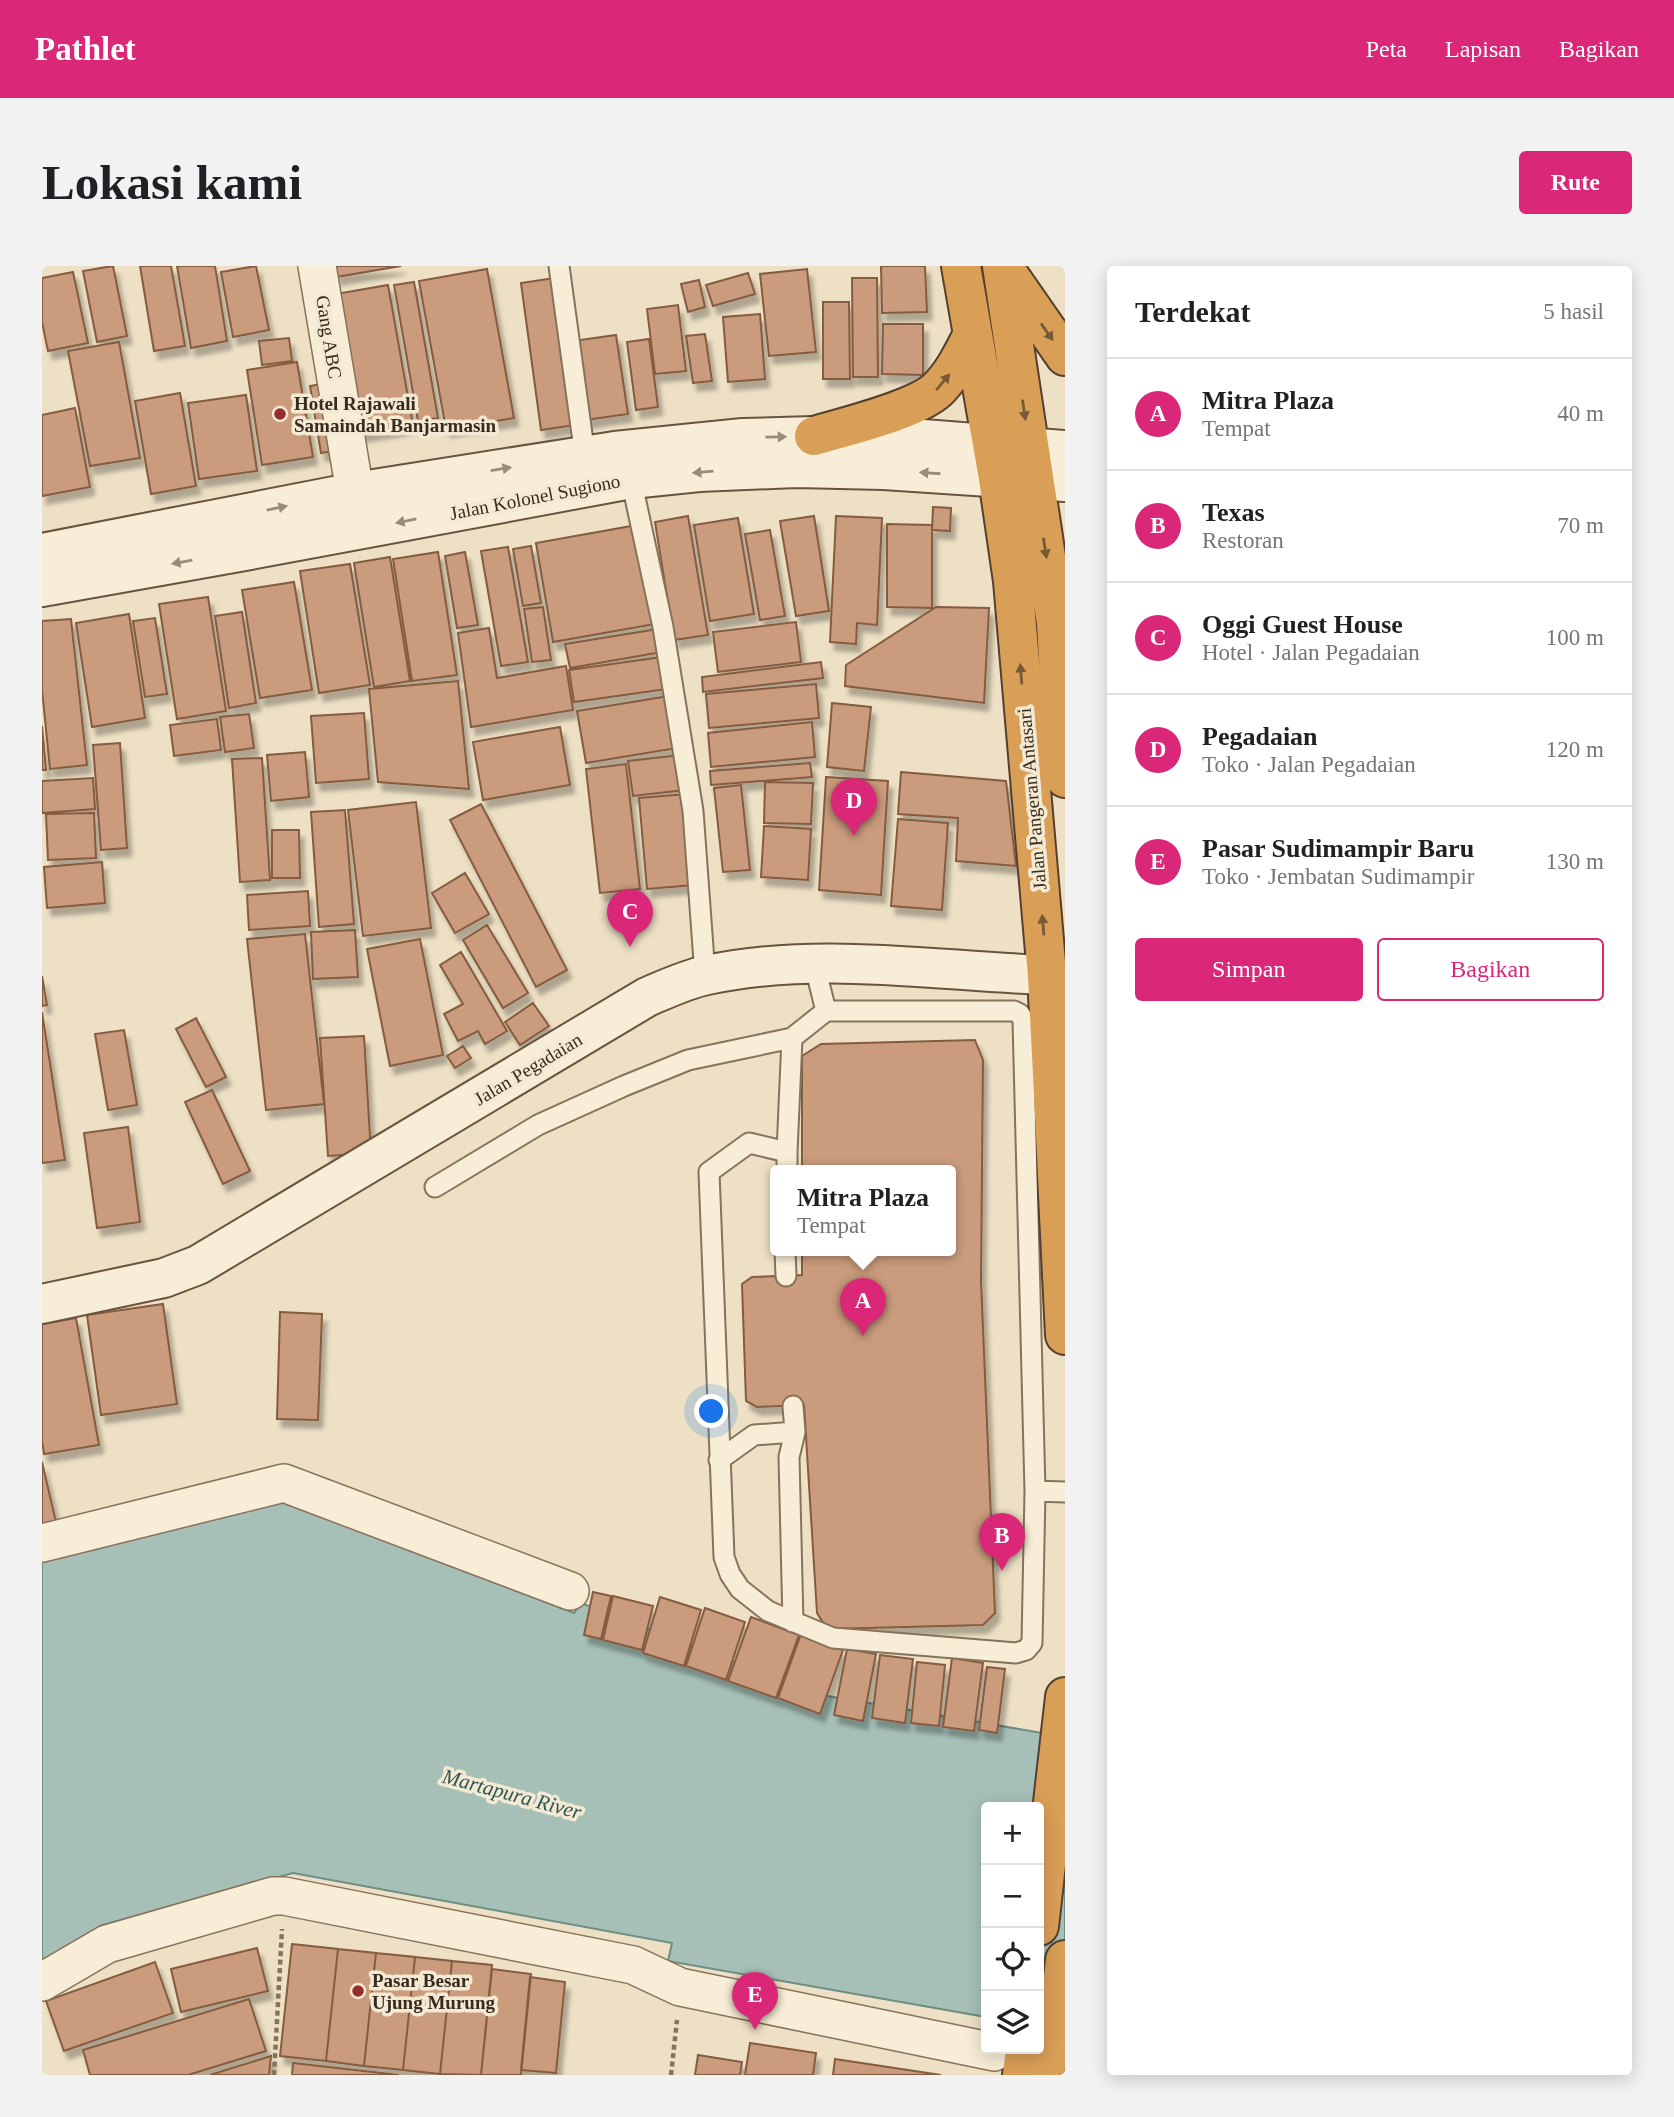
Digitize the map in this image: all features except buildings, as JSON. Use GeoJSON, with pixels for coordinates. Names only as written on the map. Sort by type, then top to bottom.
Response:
{"type":"FeatureCollection","features":[{"type":"Feature","properties":{"kind":"highway","name":"Jalan Pangeran Antasari"},"geometry":{"type":"LineString","coordinates":[[961,266],[972,336],[1031,463],[1013,581],[1047,975],[1037,1036],[1065,1335]]}},
{"type":"Feature","properties":{"kind":"highway","name":"Jalan Pangeran Antasari"},"geometry":{"type":"LineString","coordinates":[[1002,266],[1031,463],[1061,612],[1065,778]]}},
{"type":"Feature","properties":{"kind":"highway"},"geometry":{"type":"LineString","coordinates":[[1002,266],[1065,356]]}},
{"type":"Feature","properties":{"kind":"highway"},"geometry":{"type":"LineString","coordinates":[[814,436],[917,402],[939,389],[957,365],[972,336]]}},
{"type":"Feature","properties":{"kind":"highway"},"geometry":{"type":"LineString","coordinates":[[1044,1882],[1065,1697]]}},
{"type":"Feature","properties":{"kind":"highway"},"geometry":{"type":"LineString","coordinates":[[1052,2075],[1065,1960]]}},
{"type":"Feature","properties":{"kind":"main road","name":"Jalan Kolonel Sugiono"},"geometry":{"type":"LineString","coordinates":[[42,587],[245,533],[355,492],[585,456],[743,438],[814,436],[923,439],[1031,463]]}},
{"type":"Feature","properties":{"kind":"main road","name":"Jalan Kolonel Sugiono"},"geometry":{"type":"LineString","coordinates":[[42,553],[245,533],[631,479],[720,470],[884,470],[1031,463]]}},
{"type":"Feature","properties":{"kind":"main road","name":"Jalan Pegadaian"},"geometry":{"type":"LineString","coordinates":[[42,1304],[164,1278],[198,1265],[647,997],[705,975],[786,963],[814,963],[1047,975]]}},
{"type":"Feature","properties":{"kind":"street","name":"Gang ABC"},"geometry":{"type":"LineString","coordinates":[[317,266],[355,492]]}},
{"type":"Feature","properties":{"kind":"street"},"geometry":{"type":"LineString","coordinates":[[42,1543],[284,1483],[570,1591]]}},
{"type":"Feature","properties":{"kind":"street"},"geometry":{"type":"LineString","coordinates":[[42,1982],[107,1944],[273,1896],[284,1896],[633,1965],[680,1987],[1013,2059]]}},
{"type":"Feature","properties":{"kind":"lane"},"geometry":{"type":"LineString","coordinates":[[559,266],[585,456]]}},
{"type":"Feature","properties":{"kind":"lane"},"geometry":{"type":"LineString","coordinates":[[631,479],[663,628],[692,811],[705,975]]}},
{"type":"Feature","properties":{"kind":"lane"},"geometry":{"type":"LineString","coordinates":[[814,963],[826,1012]]}},
{"type":"Feature","properties":{"kind":"lane"},"geometry":{"type":"LineString","coordinates":[[435,1187],[538,1125],[624,1086],[688,1060],[792,1038],[826,1012],[1014,1011],[1020,1014],[1037,1036],[1035,1491],[1032,1643],[1026,1650],[1016,1653],[833,1637],[768,1611],[740,1589],[730,1574],[724,1557],[709,1172],[749,1143],[787,1161],[792,1038]]}},
{"type":"Feature","properties":{"kind":"lane"},"geometry":{"type":"LineString","coordinates":[[785,1256],[786,1276]]}},
{"type":"Feature","properties":{"kind":"lane"},"geometry":{"type":"LineString","coordinates":[[793,1406],[795,1432],[789,1457],[793,1622]]}},
{"type":"Feature","properties":{"kind":"lane"},"geometry":{"type":"LineString","coordinates":[[719,1460],[754,1435],[795,1432]]}},
{"type":"Feature","properties":{"kind":"lane"},"geometry":{"type":"LineString","coordinates":[[1035,1491],[1065,1492]]}},
{"type":"Feature","properties":{"kind":"path"},"geometry":{"type":"LineString","coordinates":[[274,2075],[284,1896]]}},
{"type":"Feature","properties":{"kind":"path"},"geometry":{"type":"LineString","coordinates":[[671,2075],[680,1987]]}},
{"type":"Feature","properties":{"kind":"water","name":"Martapura River"},"geometry":{"type":"Polygon","coordinates":[[[282,1499],[574,1613],[581,1603],[816,1694],[1065,1737],[1065,2075],[1044,2054],[1044,1802],[981,1802],[981,2016],[668,1961],[672,1943],[293,1873],[103,1925],[42,1964],[42,1557],[282,1499]]]}},
{"type":"Feature","properties":{"kind":"place","name":"Hotel Rajawali Samaindah Banjarmasin"},"geometry":{"type":"Point","coordinates":[280,414]}},
{"type":"Feature","properties":{"kind":"place","name":"Pegadaian"},"geometry":{"type":"Point","coordinates":[854,836]}},
{"type":"Feature","properties":{"kind":"place","name":"Oggi Guest House"},"geometry":{"type":"Point","coordinates":[630,947]}},
{"type":"Feature","properties":{"kind":"place","name":"Mitra Plaza"},"geometry":{"type":"Point","coordinates":[863,1336]}},
{"type":"Feature","properties":{"kind":"place","name":"Texas"},"geometry":{"type":"Point","coordinates":[1002,1571]}},
{"type":"Feature","properties":{"kind":"place","name":"Pasar Besar Ujung Murung"},"geometry":{"type":"Point","coordinates":[358,1991]}},
{"type":"Feature","properties":{"kind":"place","name":"Pasar Sudimampir Baru"},"geometry":{"type":"Point","coordinates":[755,2030]}}]}
